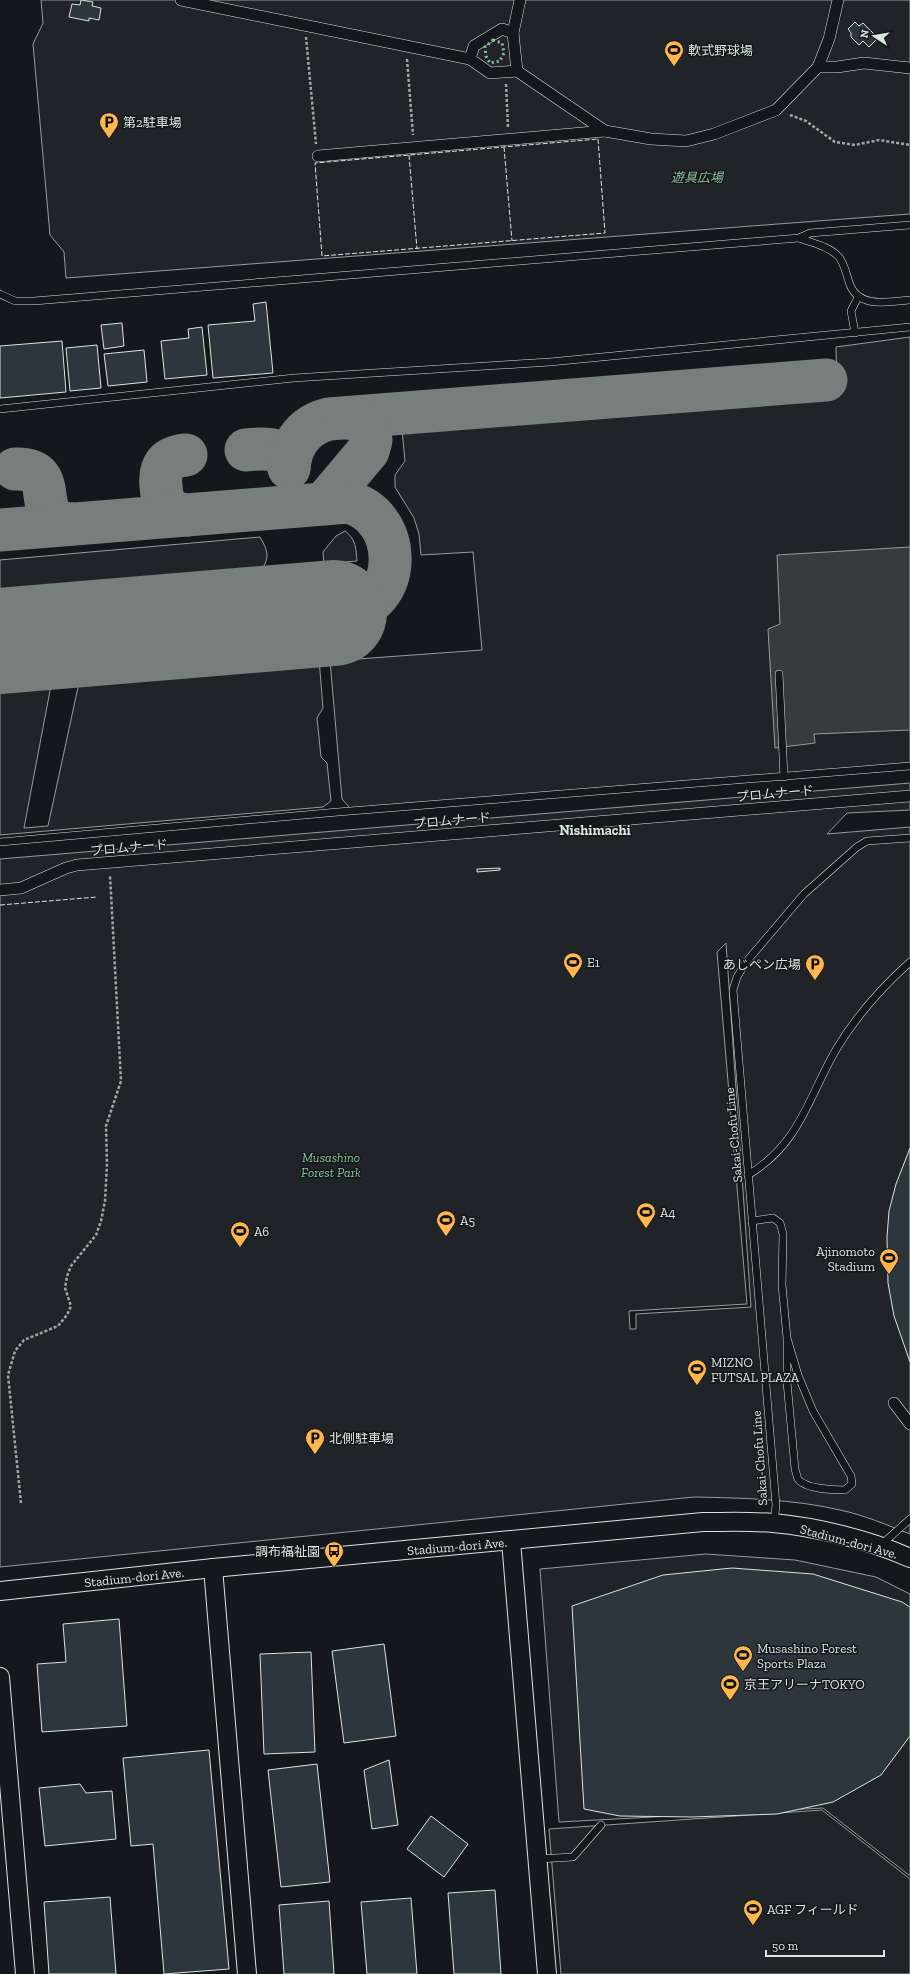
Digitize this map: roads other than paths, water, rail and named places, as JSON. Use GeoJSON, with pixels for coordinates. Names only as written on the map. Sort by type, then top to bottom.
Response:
{"type":"FeatureCollection","features":[{"type":"Feature","properties":{"kind":"street"},"geometry":{"type":"LineString","coordinates":[[181,0],[470,59],[490,73],[511,71],[605,130]]}},
{"type":"Feature","properties":{"kind":"street"},"geometry":{"type":"LineString","coordinates":[[511,71],[513,33],[520,0]]}},
{"type":"Feature","properties":{"kind":"street"},"geometry":{"type":"LineString","coordinates":[[318,156],[605,130],[651,139],[686,141],[714,134],[776,110],[818,66],[829,39],[838,0]]}},
{"type":"Feature","properties":{"kind":"street"},"geometry":{"type":"LineString","coordinates":[[470,59],[474,46],[502,29],[513,33]]}},
{"type":"Feature","properties":{"kind":"street"},"geometry":{"type":"LineString","coordinates":[[818,66],[837,68],[864,63],[910,68]]}},
{"type":"Feature","properties":{"kind":"street","name":"プロムナード"},"geometry":{"type":"LineString","coordinates":[[0,890],[27,886],[71,866],[910,796]]}},
{"type":"Feature","properties":{"kind":"street"},"geometry":{"type":"LineString","coordinates":[[894,1403],[910,1424]]}},
{"type":"Feature","properties":{"kind":"street","name":"Stadium-dori Ave."},"geometry":{"type":"LineString","coordinates":[[0,1591],[213,1568],[703,1522],[774,1523],[830,1533],[879,1547],[910,1558]]}},
{"type":"Feature","properties":{"kind":"street"},"geometry":{"type":"LineString","coordinates":[[511,1541],[546,1974]]}},
{"type":"Feature","properties":{"kind":"street"},"geometry":{"type":"LineString","coordinates":[[213,1568],[247,1974]]}},
{"type":"Feature","properties":{"kind":"street"},"geometry":{"type":"LineString","coordinates":[[0,1677],[25,1974]]}},
{"type":"Feature","properties":{"kind":"lane"},"geometry":{"type":"LineString","coordinates":[[0,294],[15,301],[34,301],[799,238],[810,233],[910,226]]}},
{"type":"Feature","properties":{"kind":"lane"},"geometry":{"type":"LineString","coordinates":[[799,238],[820,245],[838,256],[844,266],[851,288],[858,298],[871,302],[910,300]]}},
{"type":"Feature","properties":{"kind":"lane"},"geometry":{"type":"LineString","coordinates":[[855,333],[851,311],[858,298]]}},
{"type":"Feature","properties":{"kind":"lane"},"geometry":{"type":"LineString","coordinates":[[0,409],[294,378],[550,362],[910,327]]}},
{"type":"Feature","properties":{"kind":"lane"},"geometry":{"type":"LineString","coordinates":[[779,674],[784,777]]}},
{"type":"Feature","properties":{"kind":"lane"},"geometry":{"type":"LineString","coordinates":[[0,842],[362,810],[910,766]]}},
{"type":"Feature","properties":{"kind":"lane","name":"Sakai-Chofu Line"},"geometry":{"type":"LineString","coordinates":[[774,1523],[776,1505],[733,990],[737,977],[747,961],[804,894],[857,847],[867,841],[910,838]]}},
{"type":"Feature","properties":{"kind":"lane"},"geometry":{"type":"LineString","coordinates":[[748,1175],[763,1166],[781,1150],[790,1138],[842,1040],[880,991],[910,962]]}},
{"type":"Feature","properties":{"kind":"lane"},"geometry":{"type":"LineString","coordinates":[[752,1221],[773,1218],[780,1223],[783,1234],[782,1285],[787,1338],[787,1382],[795,1470],[798,1479],[804,1484],[845,1490],[852,1484],[851,1476],[813,1411],[798,1375],[787,1338]]}},
{"type":"Feature","properties":{"kind":"lane"},"geometry":{"type":"LineString","coordinates":[[879,1547],[910,1519]]}},
{"type":"Feature","properties":{"kind":"lane"},"geometry":{"type":"LineString","coordinates":[[537,1859],[573,1857],[601,1825]]}},
{"type":"Feature","properties":{"kind":"place","name":"軟式野球場"},"geometry":{"type":"Point","coordinates":[674,67]}},
{"type":"Feature","properties":{"kind":"place","name":"第2駐車場"},"geometry":{"type":"Point","coordinates":[109,139]}},
{"type":"Feature","properties":{"kind":"place","name":"E1"},"geometry":{"type":"Point","coordinates":[573,979]}},
{"type":"Feature","properties":{"kind":"place","name":"あじペン広場"},"geometry":{"type":"Point","coordinates":[815,981]}},
{"type":"Feature","properties":{"kind":"place","name":"A4"},"geometry":{"type":"Point","coordinates":[646,1229]}},
{"type":"Feature","properties":{"kind":"place","name":"A5"},"geometry":{"type":"Point","coordinates":[446,1237]}},
{"type":"Feature","properties":{"kind":"place","name":"A6"},"geometry":{"type":"Point","coordinates":[240,1248]}},
{"type":"Feature","properties":{"kind":"place","name":"Ajinomoto Stadium"},"geometry":{"type":"Point","coordinates":[889,1275]}},
{"type":"Feature","properties":{"kind":"place","name":"MIZNO FUTSAL PLAZA"},"geometry":{"type":"Point","coordinates":[697,1386]}},
{"type":"Feature","properties":{"kind":"place","name":"北側駐車場"},"geometry":{"type":"Point","coordinates":[315,1455]}},
{"type":"Feature","properties":{"kind":"place","name":"調布福祉園"},"geometry":{"type":"Point","coordinates":[334,1568]}},
{"type":"Feature","properties":{"kind":"place","name":"Musashino Forest Sports Plaza"},"geometry":{"type":"Point","coordinates":[743,1672]}},
{"type":"Feature","properties":{"kind":"place","name":"京王アリーナTOKYO"},"geometry":{"type":"Point","coordinates":[730,1701]}},
{"type":"Feature","properties":{"kind":"place","name":"AGF フィールド"},"geometry":{"type":"Point","coordinates":[753,1926]}},
{"type":"Feature","properties":{"kind":"district","name":"Nishimachi"},"geometry":{"type":"Point","coordinates":[595,830]}},
{"type":"Feature","properties":{"kind":"park label","name":"遊具広場"},"geometry":{"type":"Point","coordinates":[697,177]}},
{"type":"Feature","properties":{"kind":"park label","name":"Musashino Forest Park"},"geometry":{"type":"Point","coordinates":[331,1164]}}]}
